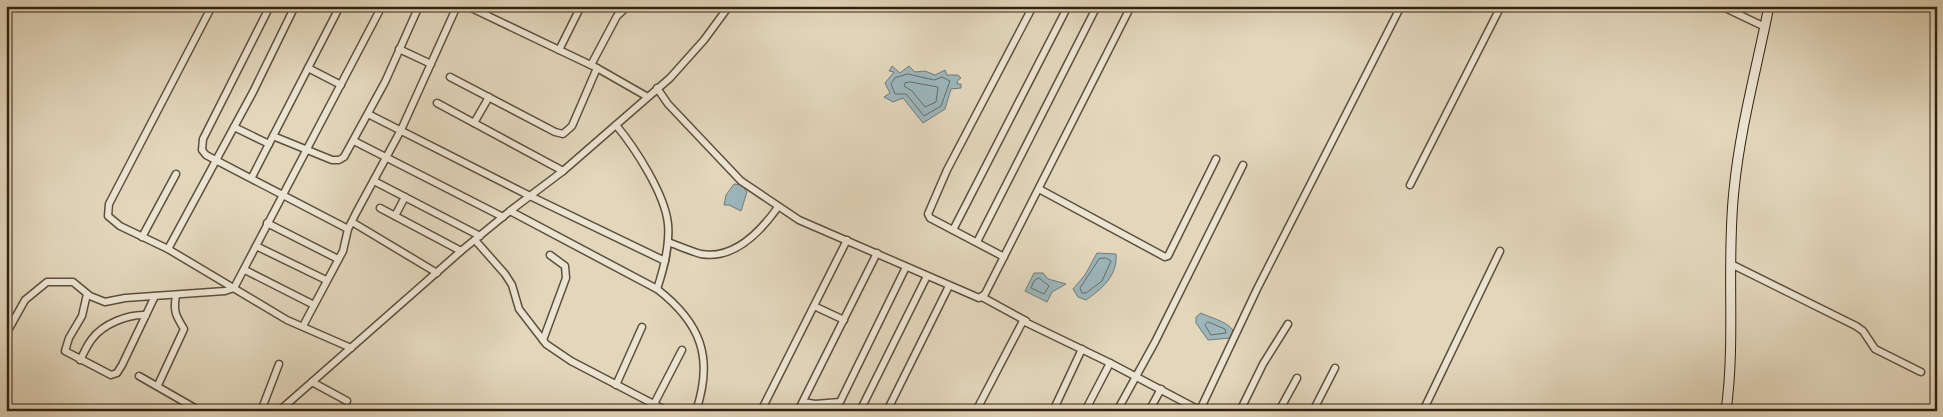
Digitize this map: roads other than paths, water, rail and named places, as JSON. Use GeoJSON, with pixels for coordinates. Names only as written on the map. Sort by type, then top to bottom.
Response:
{"type":"FeatureCollection","features":[{"type":"Feature","properties":{"kind":"street"},"geometry":{"type":"LineString","coordinates":[[212,6],[108,204],[108,216],[113,222],[168,249],[234,288],[247,298],[287,320],[351,348]]}},
{"type":"Feature","properties":{"kind":"street"},"geometry":{"type":"LineString","coordinates":[[270,6],[203,139],[202,150],[216,160],[252,177],[348,229]]}},
{"type":"Feature","properties":{"kind":"street"},"geometry":{"type":"LineString","coordinates":[[168,249],[234,127],[294,6]]}},
{"type":"Feature","properties":{"kind":"street"},"geometry":{"type":"LineString","coordinates":[[252,177],[340,6]]}},
{"type":"Feature","properties":{"kind":"street"},"geometry":{"type":"LineString","coordinates":[[6,334],[25,300],[34,290],[46,282],[73,282],[87,294],[105,302],[224,291],[234,288],[382,6]]}},
{"type":"Feature","properties":{"kind":"street"},"geometry":{"type":"LineString","coordinates":[[273,136],[332,160],[339,160],[344,157],[368,114],[420,6]]}},
{"type":"Feature","properties":{"kind":"street"},"geometry":{"type":"LineString","coordinates":[[303,326],[346,243],[348,229],[401,130],[457,6]]}},
{"type":"Feature","properties":{"kind":"street"},"geometry":{"type":"LineString","coordinates":[[467,6],[594,66],[646,96]]}},
{"type":"Feature","properties":{"kind":"street"},"geometry":{"type":"LineString","coordinates":[[559,50],[581,6]]}},
{"type":"Feature","properties":{"kind":"street"},"geometry":{"type":"LineString","coordinates":[[450,77],[563,134],[572,126],[594,66],[617,16],[628,6]]}},
{"type":"Feature","properties":{"kind":"street"},"geometry":{"type":"LineString","coordinates":[[674,6],[688,6]]}},
{"type":"Feature","properties":{"kind":"street"},"geometry":{"type":"LineString","coordinates":[[279,411],[461,251],[563,171],[646,96],[679,69],[729,6]]}},
{"type":"Feature","properties":{"kind":"street"},"geometry":{"type":"LineString","coordinates":[[1004,256],[930,218],[929,210],[947,170],[1034,6]]}},
{"type":"Feature","properties":{"kind":"street"},"geometry":{"type":"LineString","coordinates":[[953,230],[1068,6]]}},
{"type":"Feature","properties":{"kind":"street"},"geometry":{"type":"LineString","coordinates":[[976,242],[1097,6]]}},
{"type":"Feature","properties":{"kind":"street"},"geometry":{"type":"LineString","coordinates":[[982,297],[1039,189],[1131,6]]}},
{"type":"Feature","properties":{"kind":"street"},"geometry":{"type":"LineString","coordinates":[[657,88],[668,104],[729,170],[741,181],[778,207],[800,220],[974,298],[982,297],[1110,362],[1192,408],[1200,410],[1257,289],[1401,6]]}},
{"type":"Feature","properties":{"kind":"street"},"geometry":{"type":"LineString","coordinates":[[1410,185],[1500,6]]}},
{"type":"Feature","properties":{"kind":"street"},"geometry":{"type":"LineString","coordinates":[[1721,6],[1765,27]]}},
{"type":"Feature","properties":{"kind":"street"},"geometry":{"type":"LineString","coordinates":[[1726,411],[1730,382],[1734,191],[1737,166],[1769,6]]}},
{"type":"Feature","properties":{"kind":"street"},"geometry":{"type":"LineString","coordinates":[[399,49],[431,64]]}},
{"type":"Feature","properties":{"kind":"street"},"geometry":{"type":"LineString","coordinates":[[308,68],[341,85]]}},
{"type":"Feature","properties":{"kind":"street"},"geometry":{"type":"LineString","coordinates":[[474,123],[489,97]]}},
{"type":"Feature","properties":{"kind":"street"},"geometry":{"type":"LineString","coordinates":[[437,103],[563,171]]}},
{"type":"Feature","properties":{"kind":"street"},"geometry":{"type":"LineString","coordinates":[[368,114],[530,196],[665,261]]}},
{"type":"Feature","properties":{"kind":"street"},"geometry":{"type":"LineString","coordinates":[[616,125],[636,151],[653,185],[668,223],[665,261],[657,289]]}},
{"type":"Feature","properties":{"kind":"street"},"geometry":{"type":"LineString","coordinates":[[234,127],[269,144]]}},
{"type":"Feature","properties":{"kind":"street"},"geometry":{"type":"LineString","coordinates":[[354,141],[503,217]]}},
{"type":"Feature","properties":{"kind":"street"},"geometry":{"type":"LineString","coordinates":[[1039,189],[1165,257],[1168,256],[1216,159]]}},
{"type":"Feature","properties":{"kind":"street"},"geometry":{"type":"LineString","coordinates":[[1117,411],[1155,342],[1243,165]]}},
{"type":"Feature","properties":{"kind":"street"},"geometry":{"type":"LineString","coordinates":[[142,237],[176,174]]}},
{"type":"Feature","properties":{"kind":"street"},"geometry":{"type":"LineString","coordinates":[[374,181],[478,238],[505,274],[512,285],[520,309],[543,340],[572,361],[667,411]]}},
{"type":"Feature","properties":{"kind":"street"},"geometry":{"type":"LineString","coordinates":[[394,216],[405,197]]}},
{"type":"Feature","properties":{"kind":"street"},"geometry":{"type":"LineString","coordinates":[[668,242],[700,253],[717,254],[724,252],[750,240],[764,226],[778,207]]}},
{"type":"Feature","properties":{"kind":"street"},"geometry":{"type":"LineString","coordinates":[[380,208],[461,251]]}},
{"type":"Feature","properties":{"kind":"street"},"geometry":{"type":"LineString","coordinates":[[510,211],[657,289],[675,304],[701,340],[705,372],[703,390],[696,411]]}},
{"type":"Feature","properties":{"kind":"street"},"geometry":{"type":"LineString","coordinates":[[352,222],[438,273]]}},
{"type":"Feature","properties":{"kind":"street"},"geometry":{"type":"LineString","coordinates":[[267,223],[338,259]]}},
{"type":"Feature","properties":{"kind":"street"},"geometry":{"type":"LineString","coordinates":[[762,411],[847,240]]}},
{"type":"Feature","properties":{"kind":"street"},"geometry":{"type":"LineString","coordinates":[[256,246],[326,280]]}},
{"type":"Feature","properties":{"kind":"street"},"geometry":{"type":"LineString","coordinates":[[1423,411],[1500,251]]}},
{"type":"Feature","properties":{"kind":"street"},"geometry":{"type":"LineString","coordinates":[[798,411],[877,254]]}},
{"type":"Feature","properties":{"kind":"street"},"geometry":{"type":"LineString","coordinates":[[543,340],[552,320],[567,270],[565,266],[550,255]]}},
{"type":"Feature","properties":{"kind":"street"},"geometry":{"type":"LineString","coordinates":[[1731,264],[1856,326],[1863,331],[1875,349],[1921,372]]}},
{"type":"Feature","properties":{"kind":"street"},"geometry":{"type":"LineString","coordinates":[[803,402],[815,404],[840,402],[906,267]]}},
{"type":"Feature","properties":{"kind":"street"},"geometry":{"type":"LineString","coordinates":[[245,270],[314,305]]}},
{"type":"Feature","properties":{"kind":"street"},"geometry":{"type":"LineString","coordinates":[[860,411],[927,276]]}},
{"type":"Feature","properties":{"kind":"street"},"geometry":{"type":"LineString","coordinates":[[887,411],[949,286]]}},
{"type":"Feature","properties":{"kind":"street"},"geometry":{"type":"LineString","coordinates":[[87,294],[82,316],[65,347],[68,355],[115,374],[156,296]]}},
{"type":"Feature","properties":{"kind":"street"},"geometry":{"type":"LineString","coordinates":[[158,385],[184,329],[175,316],[176,296]]}},
{"type":"Feature","properties":{"kind":"street"},"geometry":{"type":"LineString","coordinates":[[814,306],[844,320]]}},
{"type":"Feature","properties":{"kind":"street"},"geometry":{"type":"LineString","coordinates":[[80,360],[97,334],[124,318],[146,315]]}},
{"type":"Feature","properties":{"kind":"street"},"geometry":{"type":"LineString","coordinates":[[976,411],[1019,324],[1026,321]]}},
{"type":"Feature","properties":{"kind":"street"},"geometry":{"type":"LineString","coordinates":[[1240,411],[1263,364],[1288,324]]}},
{"type":"Feature","properties":{"kind":"street"},"geometry":{"type":"LineString","coordinates":[[616,385],[642,327]]}},
{"type":"Feature","properties":{"kind":"street"},"geometry":{"type":"LineString","coordinates":[[1053,411],[1082,349]]}},
{"type":"Feature","properties":{"kind":"street"},"geometry":{"type":"LineString","coordinates":[[654,404],[682,350]]}},
{"type":"Feature","properties":{"kind":"street"},"geometry":{"type":"LineString","coordinates":[[1086,411],[1110,362]]}},
{"type":"Feature","properties":{"kind":"street"},"geometry":{"type":"LineString","coordinates":[[262,411],[280,364]]}},
{"type":"Feature","properties":{"kind":"street"},"geometry":{"type":"LineString","coordinates":[[1313,411],[1335,368]]}},
{"type":"Feature","properties":{"kind":"street"},"geometry":{"type":"LineString","coordinates":[[139,376],[158,385],[200,411]]}},
{"type":"Feature","properties":{"kind":"street"},"geometry":{"type":"LineString","coordinates":[[1279,411],[1296,378]]}},
{"type":"Feature","properties":{"kind":"street"},"geometry":{"type":"LineString","coordinates":[[312,382],[347,401]]}},
{"type":"Feature","properties":{"kind":"street"},"geometry":{"type":"LineString","coordinates":[[1149,411],[1161,389]]}},
{"type":"Feature","properties":{"kind":"water"},"geometry":{"type":"Polygon","coordinates":[[[892,66],[900,73],[909,66],[915,72],[925,71],[935,75],[945,70],[947,75],[958,75],[961,78],[957,84],[961,84],[961,88],[951,89],[945,109],[923,123],[903,98],[893,102],[884,97],[890,93],[885,83],[894,72],[889,71],[892,66]]]}},
{"type":"Feature","properties":{"kind":"water"},"geometry":{"type":"Polygon","coordinates":[[[734,184],[742,185],[747,192],[741,211],[729,205],[724,205],[726,195],[734,184]]]}},
{"type":"Feature","properties":{"kind":"water"},"geometry":{"type":"Polygon","coordinates":[[[1097,253],[1116,254],[1116,262],[1108,281],[1086,300],[1078,297],[1073,289],[1085,275],[1097,253]]]}},
{"type":"Feature","properties":{"kind":"water"},"geometry":{"type":"Polygon","coordinates":[[[1034,273],[1043,273],[1048,279],[1066,284],[1052,292],[1047,302],[1025,291],[1034,273]]]}},
{"type":"Feature","properties":{"kind":"water"},"geometry":{"type":"Polygon","coordinates":[[[1201,313],[1230,327],[1233,330],[1230,338],[1208,340],[1196,323],[1196,317],[1201,313]]]}}]}
